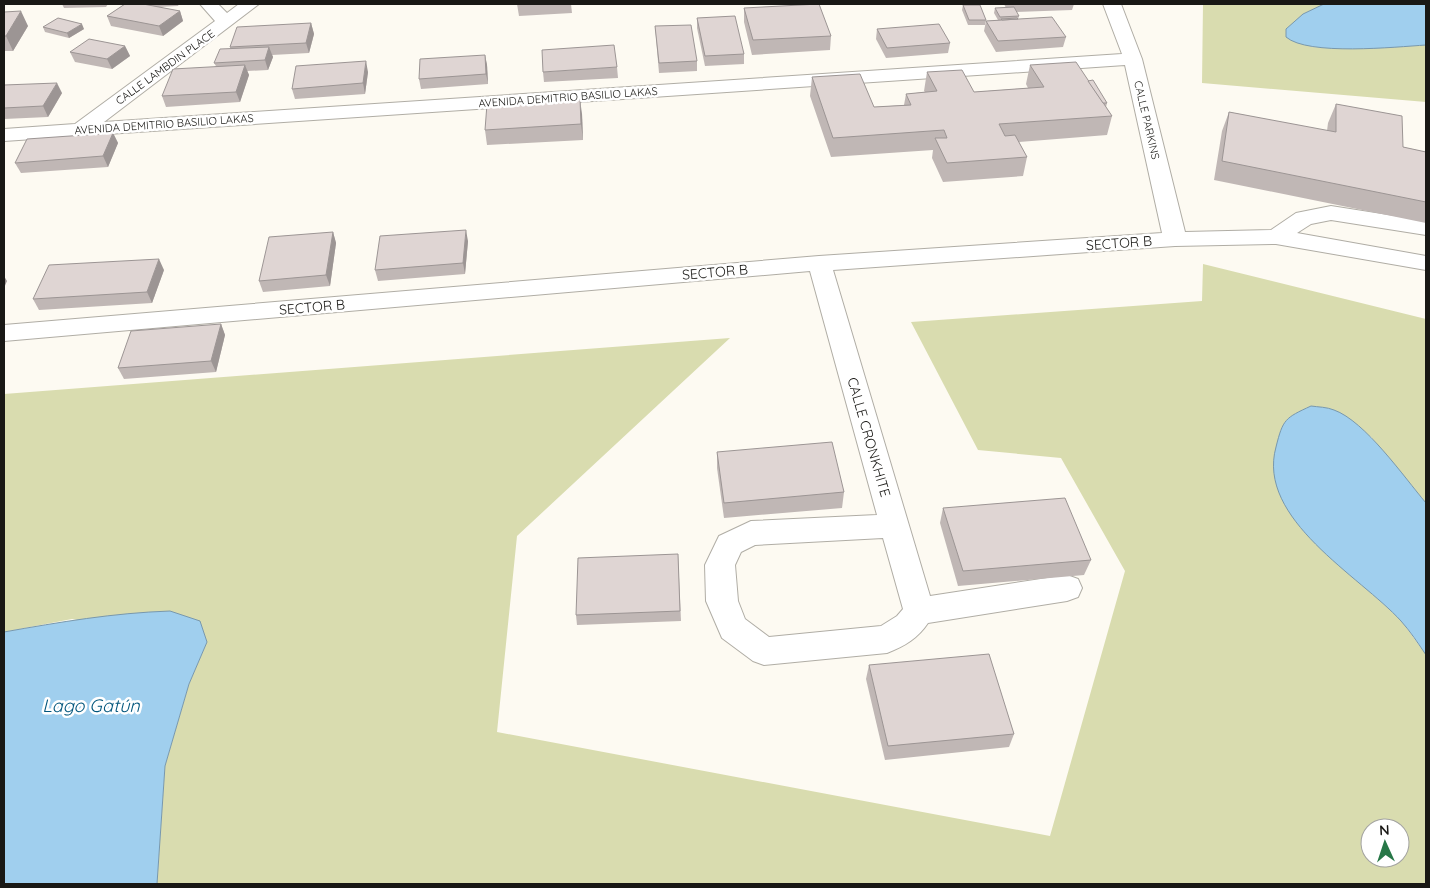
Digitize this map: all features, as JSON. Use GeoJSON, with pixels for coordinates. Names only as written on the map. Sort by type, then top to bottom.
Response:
{"type":"FeatureCollection","features":[{"type":"Feature","properties":{"kind":"street"},"geometry":{"type":"LineString","coordinates":[[208,4],[225,22]]}},
{"type":"Feature","properties":{"kind":"street","name":"CALLE LAMBDIN PLACE"},"geometry":{"type":"LineString","coordinates":[[80,130],[250,4]]}},
{"type":"Feature","properties":{"kind":"street","name":"CALLE PARKINS"},"geometry":{"type":"LineString","coordinates":[[1112,4],[1133,59],[1175,239]]}},
{"type":"Feature","properties":{"kind":"street","name":"AVENIDA DEMITRIO BASILIO LAKAS"},"geometry":{"type":"LineString","coordinates":[[4,134],[1133,59]]}},
{"type":"Feature","properties":{"kind":"street"},"geometry":{"type":"LineString","coordinates":[[1276,237],[1304,218],[1331,213],[1426,228]]}},
{"type":"Feature","properties":{"kind":"street","name":"SECTOR B"},"geometry":{"type":"LineString","coordinates":[[4,333],[819,263],[1175,239],[1276,237],[1426,263]]}},
{"type":"Feature","properties":{"kind":"street","name":"CALLE CRONKHITE"},"geometry":{"type":"LineString","coordinates":[[819,263],[919,611]]}},
{"type":"Feature","properties":{"kind":"street"},"geometry":{"type":"LineString","coordinates":[[894,526],[751,533],[730,544],[720,565],[722,601],[733,628],[764,651],[887,639],[908,626],[919,611],[1067,588]]}},
{"type":"Feature","properties":{"kind":"green space"},"geometry":{"type":"Polygon","coordinates":[[[1203,4],[1324,4],[1303,14],[1311,47],[1359,48],[1426,45],[1426,102],[1202,83],[1203,4]]]}},
{"type":"Feature","properties":{"kind":"green space"},"geometry":{"type":"Polygon","coordinates":[[[1203,264],[1426,319],[1426,503],[1370,436],[1303,531],[1401,620],[1426,655],[1426,884],[157,884],[165,766],[189,684],[207,642],[72,619],[4,632],[4,394],[730,338],[517,536],[497,732],[1050,836],[1125,571],[1061,458],[978,450],[911,322],[1202,301],[1203,264]]]}},
{"type":"Feature","properties":{"kind":"water"},"geometry":{"type":"Polygon","coordinates":[[[1324,4],[1426,4],[1426,45],[1353,49],[1313,47],[1297,43],[1286,37],[1286,29],[1303,14],[1324,4]]]}},
{"type":"Feature","properties":{"kind":"water"},"geometry":{"type":"Polygon","coordinates":[[[1311,406],[1334,410],[1346,416],[1358,426],[1371,437],[1426,503],[1426,655],[1401,621],[1316,544],[1296,522],[1281,498],[1274,473],[1276,447],[1281,430],[1286,420],[1311,406]]]}},
{"type":"Feature","properties":{"kind":"water","name":"Lago Gatún"},"geometry":{"type":"Polygon","coordinates":[[[170,611],[200,621],[207,642],[189,684],[165,766],[157,884],[4,884],[4,632],[66,621],[170,611]]]}},
{"type":"Feature","properties":{"kind":"building"},"geometry":{"type":"Polygon","coordinates":[[[125,4],[143,4],[180,11],[159,26],[107,16],[125,4]]]}},
{"type":"Feature","properties":{"kind":"building"},"geometry":{"type":"Polygon","coordinates":[[[819,4],[831,36],[753,40],[744,8],[819,4]]]}},
{"type":"Feature","properties":{"kind":"building"},"geometry":{"type":"Polygon","coordinates":[[[963,5],[980,5],[986,20],[969,20],[963,5]]]}},
{"type":"Feature","properties":{"kind":"building"},"geometry":{"type":"Polygon","coordinates":[[[1014,7],[1019,16],[1000,17],[995,8],[1014,7]]]}},
{"type":"Feature","properties":{"kind":"building"},"geometry":{"type":"Polygon","coordinates":[[[21,11],[6,36],[4,36],[4,12],[21,11]]]}},
{"type":"Feature","properties":{"kind":"building"},"geometry":{"type":"Polygon","coordinates":[[[735,16],[744,54],[705,56],[697,18],[735,16]]]}},
{"type":"Feature","properties":{"kind":"building"},"geometry":{"type":"Polygon","coordinates":[[[1052,17],[1066,37],[998,41],[986,21],[1052,17]]]}},
{"type":"Feature","properties":{"kind":"building"},"geometry":{"type":"Polygon","coordinates":[[[58,18],[82,24],[67,33],[43,27],[58,18]]]}},
{"type":"Feature","properties":{"kind":"building"},"geometry":{"type":"Polygon","coordinates":[[[1017,18],[1018,19],[1001,19],[1017,18]]]}},
{"type":"Feature","properties":{"kind":"building"},"geometry":{"type":"Polygon","coordinates":[[[311,23],[306,43],[230,47],[237,27],[311,23]]]}},
{"type":"Feature","properties":{"kind":"building"},"geometry":{"type":"Polygon","coordinates":[[[939,24],[950,43],[887,48],[877,29],[939,24]]]}},
{"type":"Feature","properties":{"kind":"building"},"geometry":{"type":"Polygon","coordinates":[[[691,25],[697,61],[659,63],[655,26],[691,25]]]}},
{"type":"Feature","properties":{"kind":"building"},"geometry":{"type":"Polygon","coordinates":[[[89,39],[125,46],[107,59],[70,52],[89,39]]]}},
{"type":"Feature","properties":{"kind":"building"},"geometry":{"type":"Polygon","coordinates":[[[614,45],[617,67],[543,72],[542,50],[614,45]]]}},
{"type":"Feature","properties":{"kind":"building"},"geometry":{"type":"Polygon","coordinates":[[[269,47],[265,60],[214,63],[220,49],[269,47]]]}},
{"type":"Feature","properties":{"kind":"building"},"geometry":{"type":"Polygon","coordinates":[[[485,55],[486,74],[419,79],[420,59],[485,55]]]}},
{"type":"Feature","properties":{"kind":"building"},"geometry":{"type":"Polygon","coordinates":[[[366,61],[363,83],[292,89],[296,66],[366,61]]]}},
{"type":"Feature","properties":{"kind":"building"},"geometry":{"type":"Polygon","coordinates":[[[1076,62],[1112,116],[999,124],[1005,136],[1015,135],[1027,157],[947,163],[935,138],[947,138],[944,130],[833,138],[812,77],[860,74],[874,107],[911,105],[906,94],[937,91],[927,72],[962,70],[974,92],[1044,87],[1030,65],[1076,62]]]}},
{"type":"Feature","properties":{"kind":"building"},"geometry":{"type":"Polygon","coordinates":[[[245,65],[236,92],[162,96],[173,69],[245,65]]]}},
{"type":"Feature","properties":{"kind":"building"},"geometry":{"type":"Polygon","coordinates":[[[1093,80],[1107,103],[1103,103],[1088,81],[1093,80]]]}},
{"type":"Feature","properties":{"kind":"building"},"geometry":{"type":"Polygon","coordinates":[[[57,83],[43,106],[4,108],[4,85],[57,83]]]}},
{"type":"Feature","properties":{"kind":"building"},"geometry":{"type":"Polygon","coordinates":[[[580,99],[581,124],[485,130],[487,104],[580,99]]]}},
{"type":"Feature","properties":{"kind":"building"},"geometry":{"type":"Polygon","coordinates":[[[1336,104],[1402,116],[1403,147],[1426,152],[1426,202],[1222,161],[1229,112],[1336,132],[1336,104]]]}},
{"type":"Feature","properties":{"kind":"building"},"geometry":{"type":"Polygon","coordinates":[[[113,133],[103,156],[15,163],[27,139],[113,133]]]}},
{"type":"Feature","properties":{"kind":"building"},"geometry":{"type":"Polygon","coordinates":[[[466,230],[463,263],[375,270],[380,236],[466,230]]]}},
{"type":"Feature","properties":{"kind":"building"},"geometry":{"type":"Polygon","coordinates":[[[333,232],[326,275],[259,281],[269,237],[333,232]]]}},
{"type":"Feature","properties":{"kind":"building"},"geometry":{"type":"Polygon","coordinates":[[[159,259],[147,292],[33,299],[49,265],[159,259]]]}},
{"type":"Feature","properties":{"kind":"building"},"geometry":{"type":"Polygon","coordinates":[[[221,324],[211,361],[118,368],[131,331],[221,324]]]}},
{"type":"Feature","properties":{"kind":"building"},"geometry":{"type":"Polygon","coordinates":[[[832,442],[844,492],[724,503],[717,452],[832,442]]]}},
{"type":"Feature","properties":{"kind":"building"},"geometry":{"type":"Polygon","coordinates":[[[1065,498],[1091,560],[963,571],[943,508],[1065,498]]]}},
{"type":"Feature","properties":{"kind":"building"},"geometry":{"type":"Polygon","coordinates":[[[678,554],[680,611],[576,615],[578,558],[678,554]]]}},
{"type":"Feature","properties":{"kind":"building"},"geometry":{"type":"Polygon","coordinates":[[[989,654],[1014,734],[888,746],[869,665],[989,654]]]}}]}
